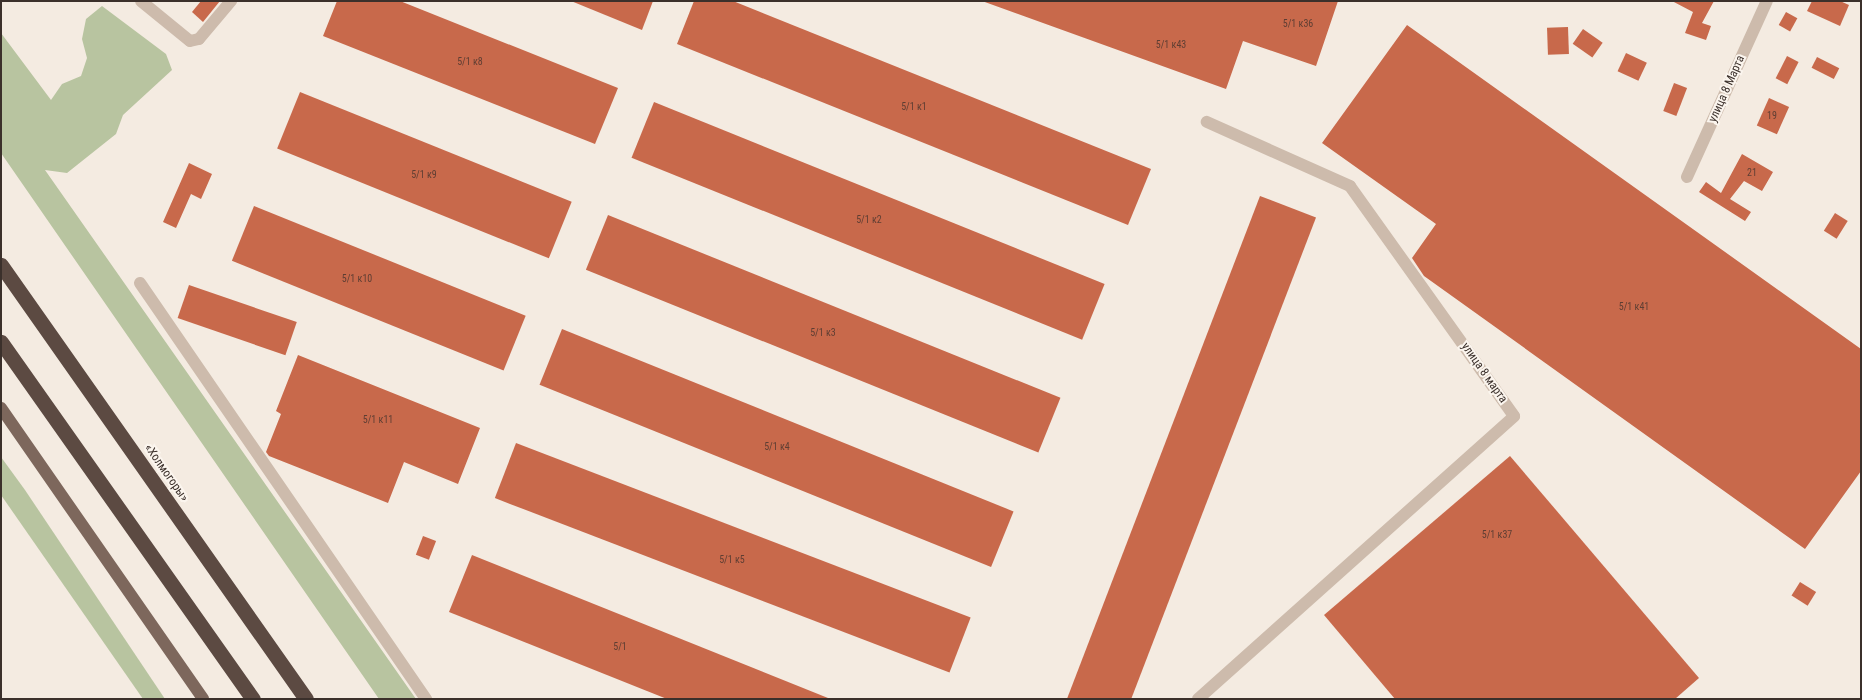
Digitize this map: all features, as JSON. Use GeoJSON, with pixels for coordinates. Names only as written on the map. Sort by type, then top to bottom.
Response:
{"type":"FeatureCollection","features":[{"type":"Feature","properties":{"kind":"highway","name":"«Холмогоры»"},"geometry":{"type":"LineString","coordinates":[[1,265],[306,699]]}},
{"type":"Feature","properties":{"kind":"highway"},"geometry":{"type":"LineString","coordinates":[[1,342],[253,699]]}},
{"type":"Feature","properties":{"kind":"main road"},"geometry":{"type":"LineString","coordinates":[[1,408],[203,699]]}},
{"type":"Feature","properties":{"kind":"street"},"geometry":{"type":"LineString","coordinates":[[141,1],[190,41],[200,39],[232,1]]}},
{"type":"Feature","properties":{"kind":"street","name":"улица 8 Марта"},"geometry":{"type":"LineString","coordinates":[[1687,177],[1767,1]]}},
{"type":"Feature","properties":{"kind":"street","name":"улица 8 марта"},"geometry":{"type":"LineString","coordinates":[[1198,699],[1514,416],[1350,186],[1207,122]]}},
{"type":"Feature","properties":{"kind":"street"},"geometry":{"type":"LineString","coordinates":[[140,284],[426,699]]}},
{"type":"Feature","properties":{"kind":"green space"},"geometry":{"type":"Polygon","coordinates":[[[102,6],[166,54],[172,70],[123,115],[116,134],[67,173],[45,170],[416,699],[379,699],[1,153],[1,33],[51,100],[62,84],[81,76],[87,58],[82,39],[86,19],[102,6]]]}},
{"type":"Feature","properties":{"kind":"green space"},"geometry":{"type":"Polygon","coordinates":[[[1,457],[165,699],[143,699],[1,495],[1,457]]]}},
{"type":"Feature","properties":{"kind":"building"},"geometry":{"type":"Polygon","coordinates":[[[201,1],[220,1],[203,22],[192,12],[201,1]]]}},
{"type":"Feature","properties":{"kind":"building"},"geometry":{"type":"Polygon","coordinates":[[[337,1],[400,1],[618,88],[595,144],[323,36],[337,1]]]}},
{"type":"Feature","properties":{"kind":"building"},"geometry":{"type":"Polygon","coordinates":[[[571,1],[653,1],[642,30],[571,1]]]}},
{"type":"Feature","properties":{"kind":"building"},"geometry":{"type":"Polygon","coordinates":[[[694,1],[733,1],[1151,169],[1128,225],[677,44],[694,1]]]}},
{"type":"Feature","properties":{"kind":"building"},"geometry":{"type":"Polygon","coordinates":[[[982,1],[1338,1],[1316,66],[1243,41],[1226,89],[982,1]]]}},
{"type":"Feature","properties":{"kind":"building"},"geometry":{"type":"Polygon","coordinates":[[[1672,1],[1714,1],[1702,23],[1711,26],[1706,40],[1685,33],[1693,12],[1672,1]]]}},
{"type":"Feature","properties":{"kind":"building"},"geometry":{"type":"Polygon","coordinates":[[[1812,1],[1840,1],[1849,5],[1840,26],[1807,11],[1812,1]]]}},
{"type":"Feature","properties":{"kind":"building"},"geometry":{"type":"Polygon","coordinates":[[[1786,12],[1797,18],[1790,31],[1779,25],[1786,12]]]}},
{"type":"Feature","properties":{"kind":"building"},"geometry":{"type":"Polygon","coordinates":[[[1407,25],[1861,349],[1861,471],[1805,549],[1424,276],[1412,258],[1436,224],[1322,143],[1407,25]]]}},
{"type":"Feature","properties":{"kind":"building"},"geometry":{"type":"Polygon","coordinates":[[[1568,27],[1569,54],[1548,55],[1547,28],[1568,27]]]}},
{"type":"Feature","properties":{"kind":"building"},"geometry":{"type":"Polygon","coordinates":[[[1583,29],[1603,43],[1592,58],[1573,44],[1583,29]]]}},
{"type":"Feature","properties":{"kind":"building"},"geometry":{"type":"Polygon","coordinates":[[[1626,53],[1647,63],[1638,81],[1618,71],[1626,53]]]}},
{"type":"Feature","properties":{"kind":"building"},"geometry":{"type":"Polygon","coordinates":[[[1787,56],[1799,62],[1787,84],[1776,78],[1787,56]]]}},
{"type":"Feature","properties":{"kind":"building"},"geometry":{"type":"Polygon","coordinates":[[[1817,57],[1839,68],[1834,79],[1812,68],[1817,57]]]}},
{"type":"Feature","properties":{"kind":"building"},"geometry":{"type":"Polygon","coordinates":[[[1674,83],[1687,88],[1676,116],[1663,111],[1674,83]]]}},
{"type":"Feature","properties":{"kind":"building"},"geometry":{"type":"Polygon","coordinates":[[[300,92],[572,202],[549,258],[277,149],[300,92]]]}},
{"type":"Feature","properties":{"kind":"building"},"geometry":{"type":"Polygon","coordinates":[[[1769,98],[1789,107],[1777,134],[1757,125],[1769,98]]]}},
{"type":"Feature","properties":{"kind":"building"},"geometry":{"type":"Polygon","coordinates":[[[654,102],[1105,284],[1082,340],[632,158],[654,102]]]}},
{"type":"Feature","properties":{"kind":"building"},"geometry":{"type":"Polygon","coordinates":[[[1742,154],[1773,172],[1762,191],[1744,181],[1730,199],[1751,212],[1745,221],[1699,192],[1706,182],[1721,193],[1742,154]]]}},
{"type":"Feature","properties":{"kind":"building"},"geometry":{"type":"Polygon","coordinates":[[[189,163],[212,174],[201,199],[191,194],[176,228],[163,222],[189,163]]]}},
{"type":"Feature","properties":{"kind":"building"},"geometry":{"type":"Polygon","coordinates":[[[1260,196],[1316,218],[1131,699],[1067,699],[1260,196]]]}},
{"type":"Feature","properties":{"kind":"building"},"geometry":{"type":"Polygon","coordinates":[[[254,206],[526,316],[504,370],[232,261],[254,206]]]}},
{"type":"Feature","properties":{"kind":"building"},"geometry":{"type":"Polygon","coordinates":[[[1835,213],[1848,221],[1837,239],[1824,231],[1835,213]]]}},
{"type":"Feature","properties":{"kind":"building"},"geometry":{"type":"Polygon","coordinates":[[[608,215],[1060,398],[1038,453],[586,270],[608,215]]]}},
{"type":"Feature","properties":{"kind":"building"},"geometry":{"type":"Polygon","coordinates":[[[189,285],[297,322],[285,355],[178,318],[189,285]]]}},
{"type":"Feature","properties":{"kind":"building"},"geometry":{"type":"Polygon","coordinates":[[[562,329],[1014,511],[991,567],[540,385],[562,329]]]}},
{"type":"Feature","properties":{"kind":"building"},"geometry":{"type":"Polygon","coordinates":[[[298,355],[480,428],[458,484],[404,462],[388,503],[269,456],[266,452],[281,414],[276,411],[298,355]]]}},
{"type":"Feature","properties":{"kind":"building"},"geometry":{"type":"Polygon","coordinates":[[[516,443],[971,618],[950,673],[495,498],[516,443]]]}},
{"type":"Feature","properties":{"kind":"building"},"geometry":{"type":"Polygon","coordinates":[[[1510,456],[1699,678],[1675,699],[1395,699],[1324,615],[1510,456]]]}},
{"type":"Feature","properties":{"kind":"building"},"geometry":{"type":"Polygon","coordinates":[[[423,536],[436,541],[429,560],[416,555],[423,536]]]}},
{"type":"Feature","properties":{"kind":"building"},"geometry":{"type":"Polygon","coordinates":[[[472,555],[828,699],[667,699],[449,612],[472,555]]]}},
{"type":"Feature","properties":{"kind":"building"},"geometry":{"type":"Polygon","coordinates":[[[1800,582],[1816,592],[1808,606],[1792,596],[1800,582]]]}}]}
